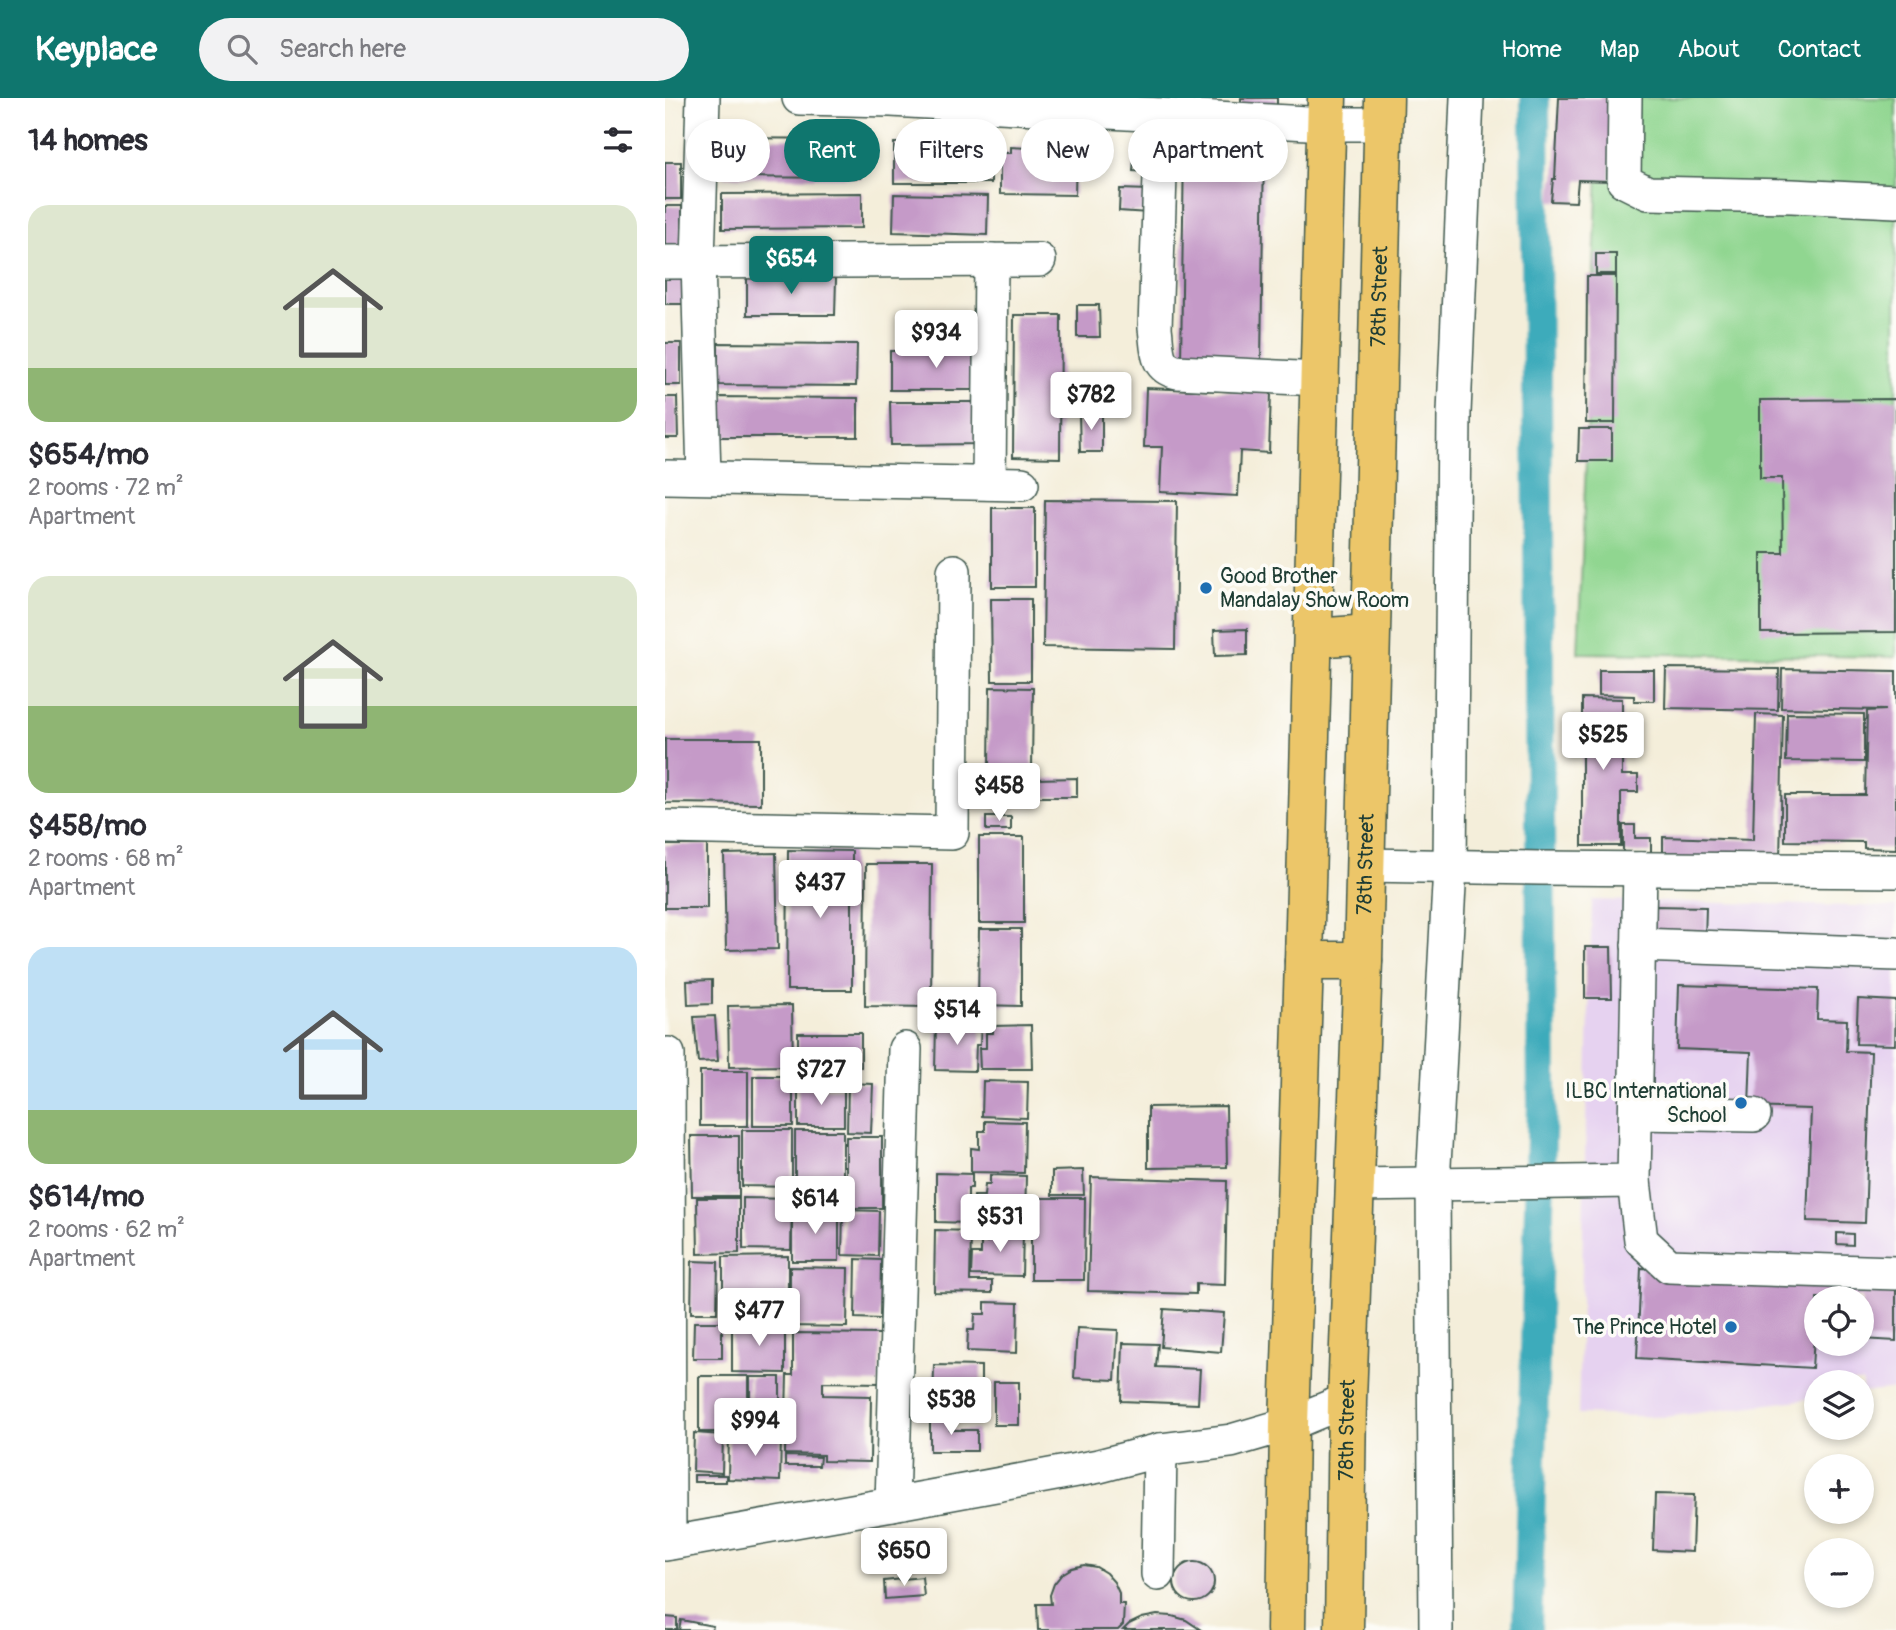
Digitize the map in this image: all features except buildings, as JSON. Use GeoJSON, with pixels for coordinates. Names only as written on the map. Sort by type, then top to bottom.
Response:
{"type":"FeatureCollection","features":[{"type":"Feature","properties":{"kind":"main road"},"geometry":{"type":"LineString","coordinates":[[1286,1630],[1289,1424],[1314,638],[1326,111]]}},
{"type":"Feature","properties":{"kind":"main road","name":"78th Street"},"geometry":{"type":"LineString","coordinates":[[1344,1630],[1347,1400],[1363,961],[1384,111]]}},
{"type":"Feature","properties":{"kind":"main road"},"geometry":{"type":"LineString","coordinates":[[1314,638],[1370,634]]}},
{"type":"Feature","properties":{"kind":"main road"},"geometry":{"type":"LineString","coordinates":[[1304,961],[1363,961]]}},
{"type":"Feature","properties":{"kind":"street"},"geometry":{"type":"LineString","coordinates":[[703,98],[698,261],[704,477]]}},
{"type":"Feature","properties":{"kind":"street"},"geometry":{"type":"LineString","coordinates":[[799,98],[891,100],[1161,115],[1384,111]]}},
{"type":"Feature","properties":{"kind":"street"},"geometry":{"type":"LineString","coordinates":[[1437,1630],[1433,1184],[1450,867],[1454,413],[1467,98]]}},
{"type":"Feature","properties":{"kind":"street"},"geometry":{"type":"LineString","coordinates":[[1625,98],[1624,181],[1648,192],[1896,201]]}},
{"type":"Feature","properties":{"kind":"street"},"geometry":{"type":"LineString","coordinates":[[1161,115],[1155,328],[1162,366],[1177,372],[1320,379]]}},
{"type":"Feature","properties":{"kind":"street"},"geometry":{"type":"LineString","coordinates":[[989,483],[991,260]]}},
{"type":"Feature","properties":{"kind":"street"},"geometry":{"type":"LineString","coordinates":[[665,262],[1039,260]]}},
{"type":"Feature","properties":{"kind":"street"},"geometry":{"type":"LineString","coordinates":[[665,477],[1022,484]]}},
{"type":"Feature","properties":{"kind":"street"},"geometry":{"type":"LineString","coordinates":[[665,827],[952,833],[954,571]]}},
{"type":"Feature","properties":{"kind":"street"},"geometry":{"type":"LineString","coordinates":[[1365,865],[1896,871]]}},
{"type":"Feature","properties":{"kind":"street"},"geometry":{"type":"LineString","coordinates":[[1640,869],[1635,1181],[1641,1240],[1669,1266],[1896,1273]]}},
{"type":"Feature","properties":{"kind":"street"},"geometry":{"type":"LineString","coordinates":[[1638,946],[1896,954]]}},
{"type":"Feature","properties":{"kind":"street"},"geometry":{"type":"LineString","coordinates":[[892,1504],[905,1049]]}},
{"type":"Feature","properties":{"kind":"street"},"geometry":{"type":"LineString","coordinates":[[669,1054],[667,1544],[1099,1465],[1160,1450],[1231,1441],[1289,1424],[1347,1400]]}},
{"type":"Feature","properties":{"kind":"street"},"geometry":{"type":"LineString","coordinates":[[1636,1112],[1755,1115]]}},
{"type":"Feature","properties":{"kind":"street"},"geometry":{"type":"LineString","coordinates":[[1354,1185],[1635,1181]]}},
{"type":"Feature","properties":{"kind":"street"},"geometry":{"type":"LineString","coordinates":[[1158,1574],[1160,1450]]}},
{"type":"Feature","properties":{"kind":"shaded area","name":"ILBC International School"},"geometry":{"type":"Polygon","coordinates":[[[1592,900],[1896,907],[1896,1389],[1874,1392],[1874,1370],[1804,1370],[1804,1400],[1665,1417],[1578,1414],[1592,900]]]}},
{"type":"Feature","properties":{"kind":"green space"},"geometry":{"type":"Polygon","coordinates":[[[1601,98],[1896,98],[1896,657],[1578,653],[1601,98]]]}},
{"type":"Feature","properties":{"kind":"waterway"},"geometry":{"type":"LineString","coordinates":[[1527,1630],[1542,1103],[1535,98]]}},
{"type":"Feature","properties":{"kind":"place","name":"Good Brother Mandalay Show Room"},"geometry":{"type":"Point","coordinates":[1206,588]}},
{"type":"Feature","properties":{"kind":"place","name":"ILBC International School"},"geometry":{"type":"Point","coordinates":[1741,1103]}},
{"type":"Feature","properties":{"kind":"place","name":"The Prince Hotel"},"geometry":{"type":"Point","coordinates":[1731,1327]}}]}
